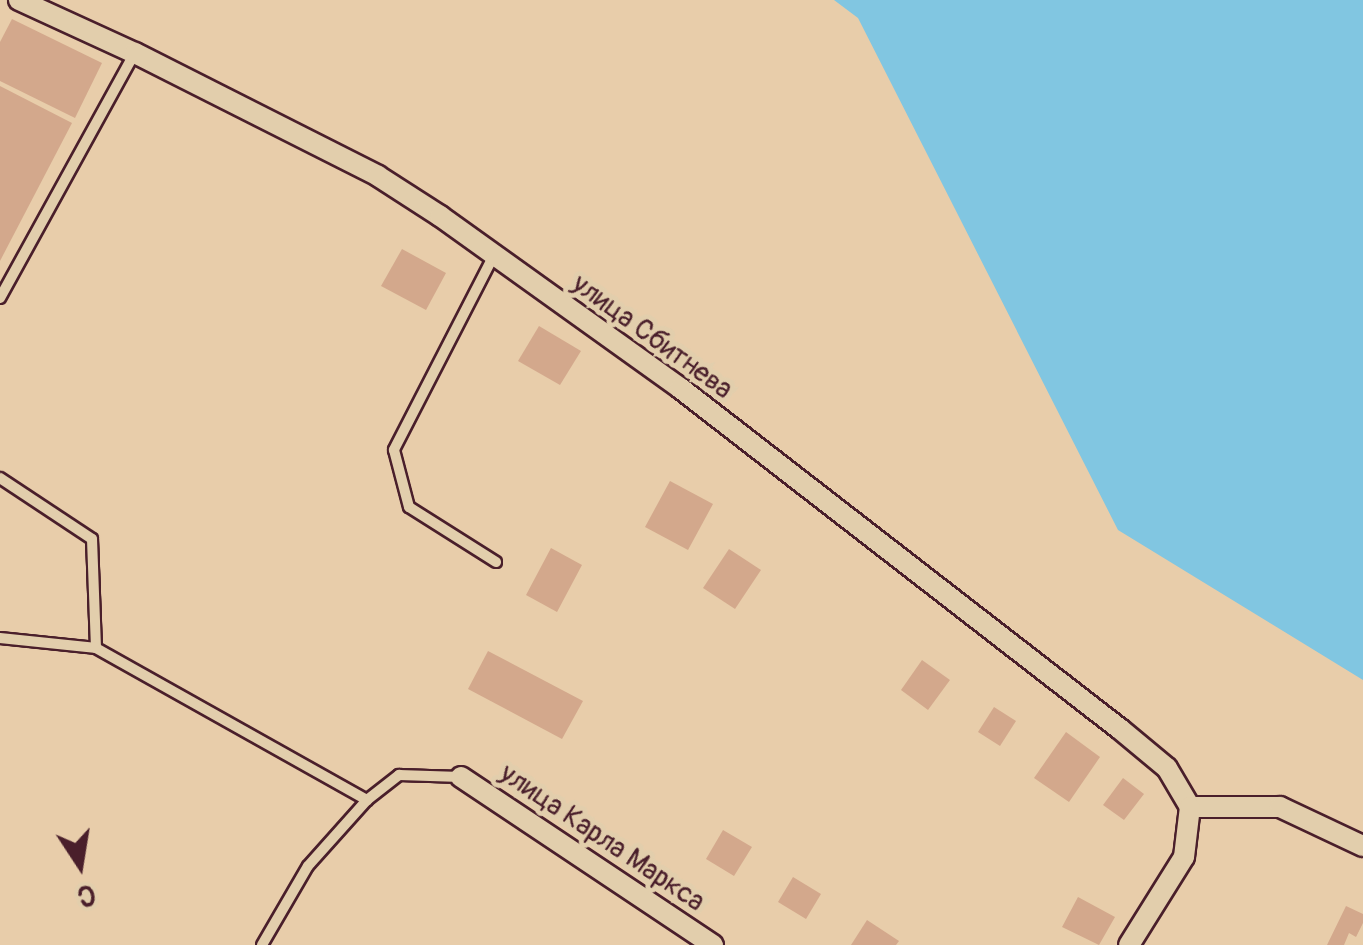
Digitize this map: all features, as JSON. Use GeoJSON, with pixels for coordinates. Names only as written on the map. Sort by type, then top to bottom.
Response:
{"type":"FeatureCollection","features":[{"type":"Feature","properties":{"kind":"street","name":"улица Сбитнева"},"geometry":{"type":"LineString","coordinates":[[19,0],[134,53],[378,176],[680,388],[1167,768],[1190,807]]}},
{"type":"Feature","properties":{"kind":"street","name":"улица Карла Маркса"},"geometry":{"type":"LineString","coordinates":[[461,777],[714,945]]}},
{"type":"Feature","properties":{"kind":"street"},"geometry":{"type":"LineString","coordinates":[[1129,945],[1184,857],[1190,807],[1280,807],[1363,846]]}},
{"type":"Feature","properties":{"kind":"lane"},"geometry":{"type":"LineString","coordinates":[[0,298],[134,53]]}},
{"type":"Feature","properties":{"kind":"lane"},"geometry":{"type":"LineString","coordinates":[[493,257],[394,450],[408,507],[496,562]]}},
{"type":"Feature","properties":{"kind":"lane"},"geometry":{"type":"LineString","coordinates":[[0,478],[92,539],[96,648]]}},
{"type":"Feature","properties":{"kind":"lane"},"geometry":{"type":"LineString","coordinates":[[0,638],[96,648],[367,800]]}},
{"type":"Feature","properties":{"kind":"lane"},"geometry":{"type":"LineString","coordinates":[[262,945],[308,866],[367,800],[399,775],[461,777]]}},
{"type":"Feature","properties":{"kind":"water"},"geometry":{"type":"Polygon","coordinates":[[[834,0],[1363,0],[1363,680],[1118,530],[858,18],[834,0]]]}},
{"type":"Feature","properties":{"kind":"building"},"geometry":{"type":"Polygon","coordinates":[[[12,19],[102,63],[75,118],[0,81],[0,42],[12,19]]]}},
{"type":"Feature","properties":{"kind":"building"},"geometry":{"type":"Polygon","coordinates":[[[0,86],[72,123],[0,261],[0,86]]]}},
{"type":"Feature","properties":{"kind":"building"},"geometry":{"type":"Polygon","coordinates":[[[402,249],[446,273],[426,310],[381,286],[402,249]]]}},
{"type":"Feature","properties":{"kind":"building"},"geometry":{"type":"Polygon","coordinates":[[[539,326],[581,351],[560,385],[518,361],[539,326]]]}},
{"type":"Feature","properties":{"kind":"building"},"geometry":{"type":"Polygon","coordinates":[[[670,481],[713,504],[688,550],[645,527],[670,481]]]}},
{"type":"Feature","properties":{"kind":"building"},"geometry":{"type":"Polygon","coordinates":[[[551,548],[582,565],[557,612],[526,595],[551,548]]]}},
{"type":"Feature","properties":{"kind":"building"},"geometry":{"type":"Polygon","coordinates":[[[729,549],[761,570],[735,609],[703,588],[729,549]]]}},
{"type":"Feature","properties":{"kind":"building"},"geometry":{"type":"Polygon","coordinates":[[[488,651],[583,701],[562,739],[468,689],[488,651]]]}},
{"type":"Feature","properties":{"kind":"building"},"geometry":{"type":"Polygon","coordinates":[[[922,660],[950,680],[928,710],[901,690],[922,660]]]}},
{"type":"Feature","properties":{"kind":"building"},"geometry":{"type":"Polygon","coordinates":[[[994,707],[1016,721],[1000,746],[978,732],[994,707]]]}},
{"type":"Feature","properties":{"kind":"building"},"geometry":{"type":"Polygon","coordinates":[[[1066,732],[1100,757],[1069,802],[1034,778],[1066,732]]]}},
{"type":"Feature","properties":{"kind":"building"},"geometry":{"type":"Polygon","coordinates":[[[1123,778],[1144,794],[1124,820],[1103,805],[1123,778]]]}},
{"type":"Feature","properties":{"kind":"building"},"geometry":{"type":"Polygon","coordinates":[[[723,830],[752,847],[734,876],[706,859],[723,830]]]}},
{"type":"Feature","properties":{"kind":"building"},"geometry":{"type":"Polygon","coordinates":[[[793,877],[821,894],[806,919],[778,902],[793,877]]]}},
{"type":"Feature","properties":{"kind":"building"},"geometry":{"type":"Polygon","coordinates":[[[1078,897],[1115,917],[1099,945],[1062,927],[1078,897]]]}},
{"type":"Feature","properties":{"kind":"building"},"geometry":{"type":"Polygon","coordinates":[[[1346,906],[1363,914],[1363,923],[1356,937],[1349,933],[1344,945],[1327,945],[1346,906]]]}},
{"type":"Feature","properties":{"kind":"building"},"geometry":{"type":"Polygon","coordinates":[[[867,920],[899,941],[896,945],[851,945],[867,920]]]}}]}
